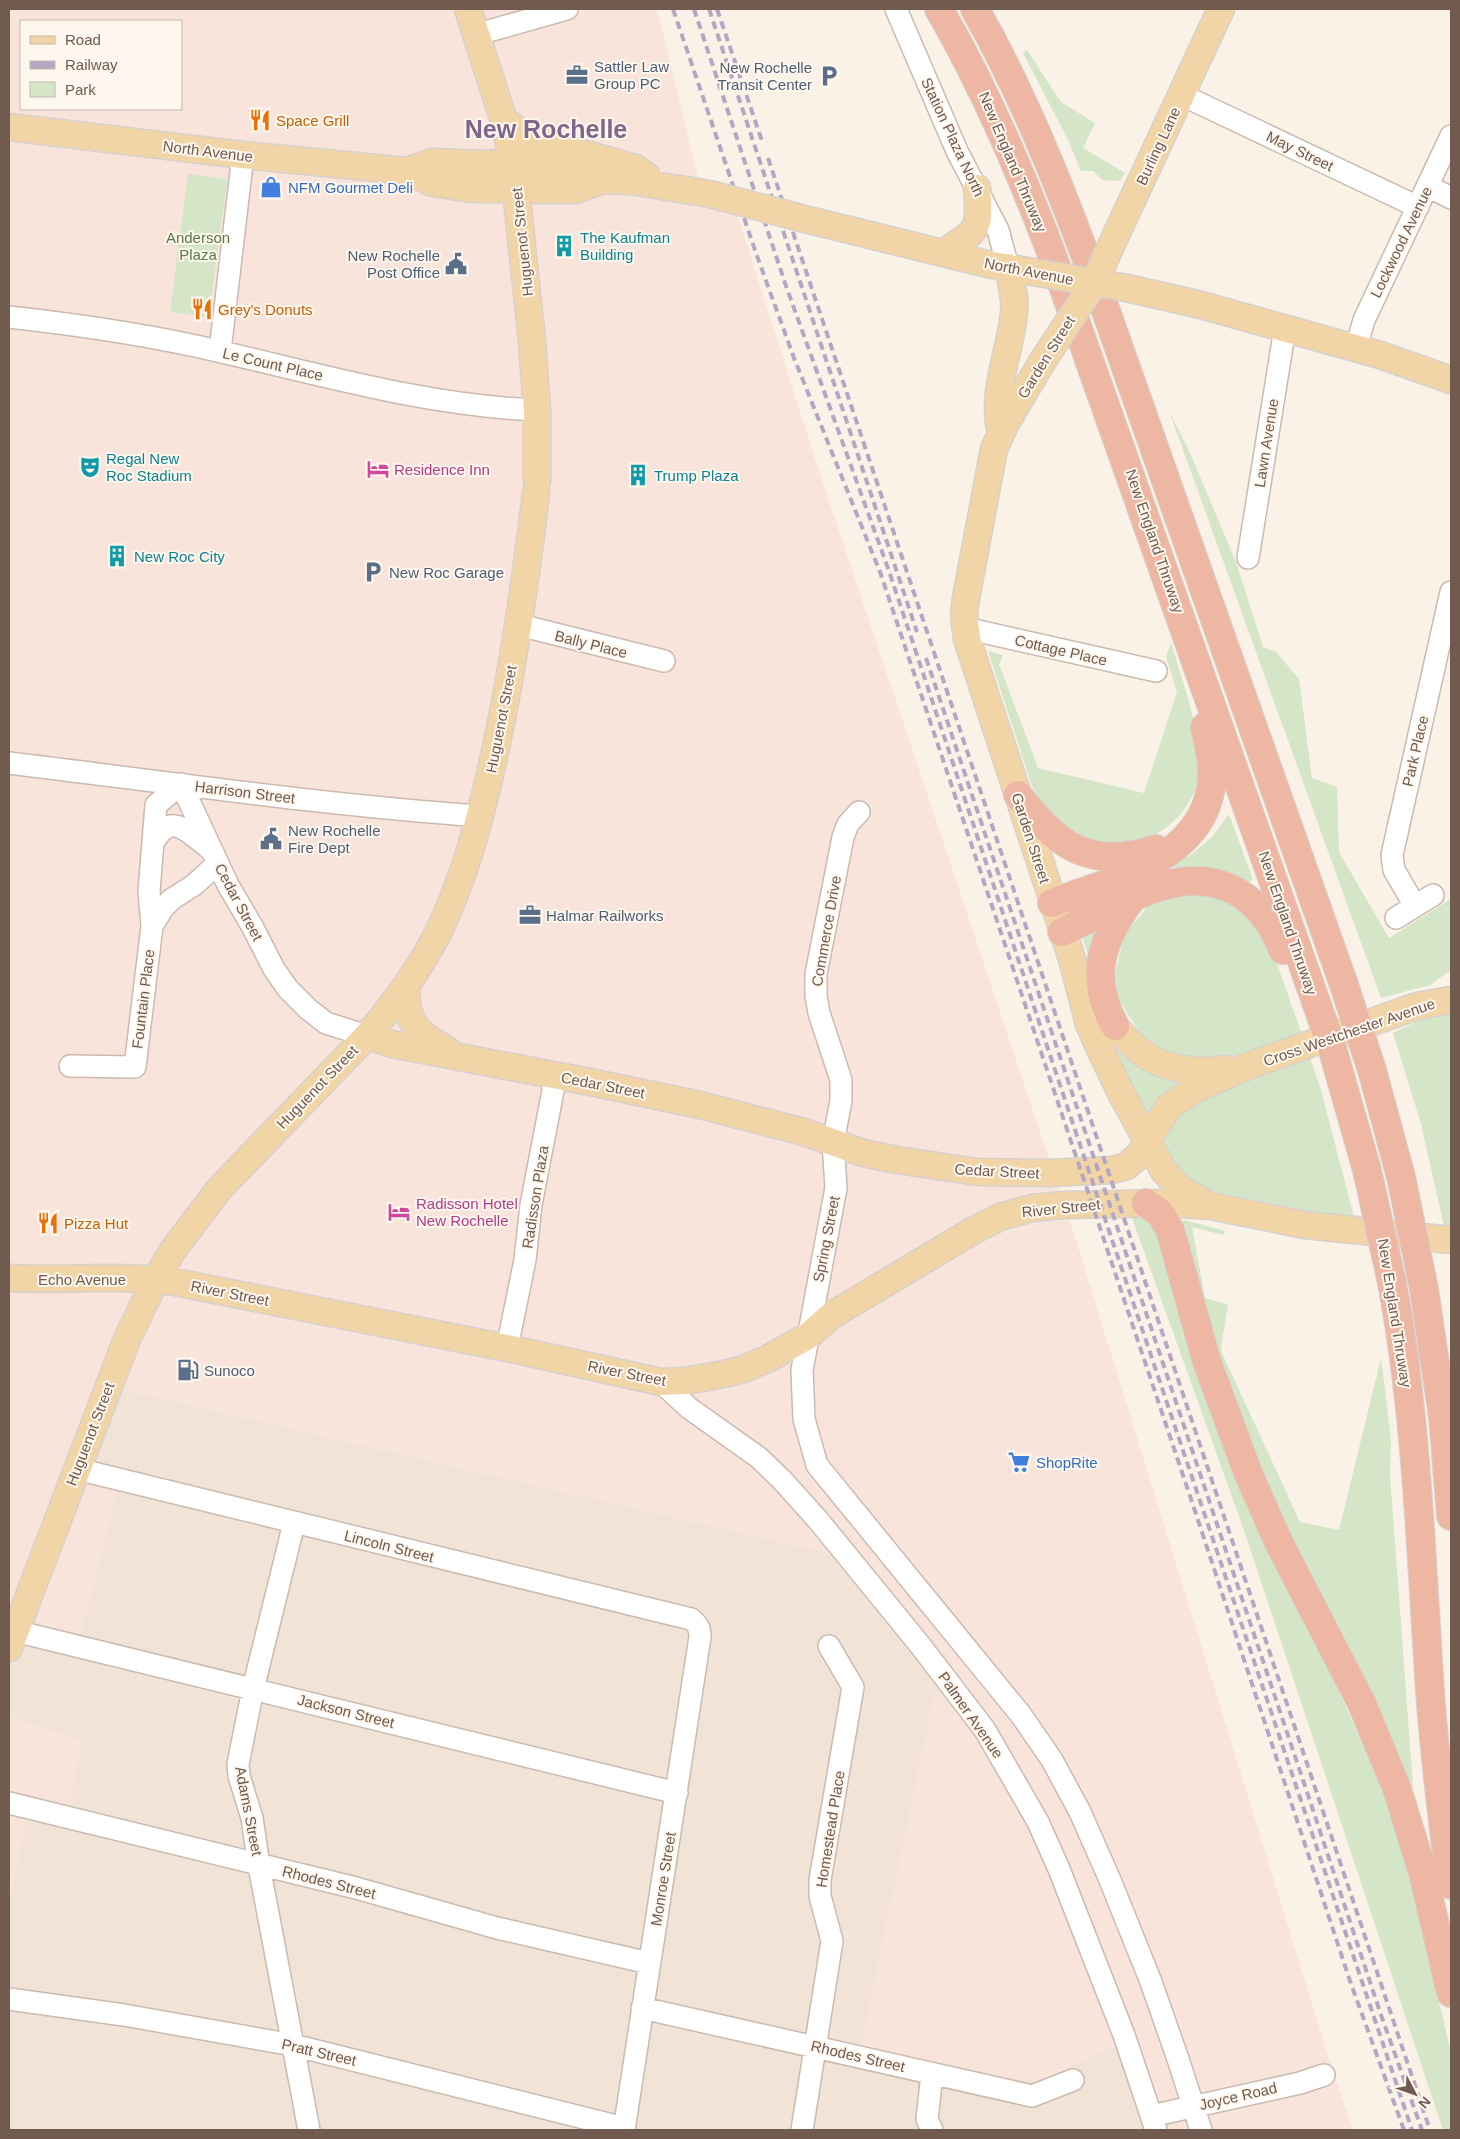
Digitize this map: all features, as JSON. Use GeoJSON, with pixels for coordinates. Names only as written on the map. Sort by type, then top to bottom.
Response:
{"type":"FeatureCollection","features":[{"type":"Feature","properties":{"kind":"highway","name":"New England Thruway"},"geometry":{"type":"LineString","coordinates":[[939,9],[989,104],[1036,212],[1083,338],[1181,615],[1306,994],[1327,1033],[1344,1083],[1368,1170],[1392,1283],[1404,1356],[1416,1464],[1435,1750],[1451,1885]]}},
{"type":"Feature","properties":{"kind":"highway","name":"New England Thruway"},"geometry":{"type":"LineString","coordinates":[[974,9],[1027,112],[1069,211],[1108,314],[1343,982],[1372,1070],[1401,1177],[1424,1288],[1443,1418],[1451,1516]]}},
{"type":"Feature","properties":{"kind":"highway"},"geometry":{"type":"LineString","coordinates":[[1052,903],[1152,863],[1173,849],[1191,832],[1205,810],[1211,788],[1212,770],[1181,615]]}},
{"type":"Feature","properties":{"kind":"highway"},"geometry":{"type":"LineString","coordinates":[[1018,795],[1038,820],[1058,839],[1069,846],[1095,855],[1120,857],[1134,855],[1162,847],[1191,832]]}},
{"type":"Feature","properties":{"kind":"highway"},"geometry":{"type":"LineString","coordinates":[[1062,932],[1131,899],[1168,884],[1182,881],[1214,883],[1242,894],[1254,902],[1278,937],[1306,994]]}},
{"type":"Feature","properties":{"kind":"highway"},"geometry":{"type":"LineString","coordinates":[[1115,1026],[1102,997],[1099,973],[1100,963],[1108,935],[1131,899]]}},
{"type":"Feature","properties":{"kind":"highway"},"geometry":{"type":"LineString","coordinates":[[1146,1203],[1160,1213],[1170,1230],[1207,1362],[1248,1473],[1284,1552],[1348,1674],[1387,1762],[1423,1873],[1451,1993]]}},
{"type":"Feature","properties":{"kind":"highway"},"geometry":{"type":"LineString","coordinates":[[1424,1288],[1451,1359]]}},
{"type":"Feature","properties":{"kind":"main road","name":"Huguenot Street"},"geometry":{"type":"LineString","coordinates":[[12,1640],[127,1339],[156,1279],[192,1222],[220,1188],[367,1036],[406,986],[435,938],[456,892],[481,816],[519,626],[537,487],[537,410],[532,341],[513,162],[504,121],[478,34],[468,9]]}},
{"type":"Feature","properties":{"kind":"main road","name":"Burling Lane"},"geometry":{"type":"LineString","coordinates":[[1094,283],[1221,9]]}},
{"type":"Feature","properties":{"kind":"main road"},"geometry":{"type":"LineString","coordinates":[[504,121],[532,139],[635,168],[660,185]]}},
{"type":"Feature","properties":{"kind":"main road","name":"North Avenue"},"geometry":{"type":"LineString","coordinates":[[9,127],[243,155],[407,171],[432,183],[472,189],[575,190],[603,180]]}},
{"type":"Feature","properties":{"kind":"main road","name":"North Avenue"},"geometry":{"type":"LineString","coordinates":[[407,171],[432,162],[483,164],[513,162],[578,167],[603,180],[660,185],[710,194],[801,218],[1008,267],[1127,288],[1201,305],[1405,362],[1451,380]]}},
{"type":"Feature","properties":{"kind":"main road"},"geometry":{"type":"LineString","coordinates":[[944,252],[972,234],[980,212],[977,188]]}},
{"type":"Feature","properties":{"kind":"main road","name":"Garden Street"},"geometry":{"type":"LineString","coordinates":[[1001,433],[998,406],[1002,368],[1015,303],[1008,267]]}},
{"type":"Feature","properties":{"kind":"main road","name":"Garden Street"},"geometry":{"type":"LineString","coordinates":[[1094,283],[1042,362],[1001,433],[994,449],[966,598],[965,628],[971,652],[1052,903],[1072,959],[1089,1024],[1110,1071],[1146,1142],[1174,1183],[1186,1193],[1211,1206]]}},
{"type":"Feature","properties":{"kind":"main road","name":"Cross Westchester Avenue"},"geometry":{"type":"LineString","coordinates":[[1072,959],[1115,1026],[1142,1053],[1174,1068],[1198,1071],[1248,1066]]}},
{"type":"Feature","properties":{"kind":"main road"},"geometry":{"type":"LineString","coordinates":[[406,986],[406,1003],[409,1015],[416,1029],[427,1039],[462,1058]]}},
{"type":"Feature","properties":{"kind":"main road"},"geometry":{"type":"LineString","coordinates":[[1417,1006],[1451,986]]}},
{"type":"Feature","properties":{"kind":"main road","name":"Cross Westchester Avenue"},"geometry":{"type":"LineString","coordinates":[[1146,1142],[1164,1112],[1174,1102],[1196,1089],[1248,1066],[1417,1006],[1451,1000]]}},
{"type":"Feature","properties":{"kind":"main road","name":"Cedar Street"},"geometry":{"type":"LineString","coordinates":[[367,1036],[392,1044],[743,1115],[863,1152],[921,1164],[978,1172],[1025,1173],[1122,1168],[1135,1159],[1146,1142]]}},
{"type":"Feature","properties":{"kind":"main road","name":"River Street"},"geometry":{"type":"LineString","coordinates":[[156,1279],[507,1348],[661,1382],[704,1379],[744,1369],[769,1358],[808,1336],[832,1314],[1000,1217],[1032,1208],[1062,1205],[1146,1203],[1211,1206]]}},
{"type":"Feature","properties":{"kind":"main road"},"geometry":{"type":"LineString","coordinates":[[1211,1206],[1306,1225],[1451,1240]]}},
{"type":"Feature","properties":{"kind":"main road","name":"Echo Avenue"},"geometry":{"type":"LineString","coordinates":[[9,1278],[156,1279]]}},
{"type":"Feature","properties":{"kind":"street"},"geometry":{"type":"LineString","coordinates":[[478,34],[567,9]]}},
{"type":"Feature","properties":{"kind":"street","name":"Station Plaza North"},"geometry":{"type":"LineString","coordinates":[[896,9],[957,151],[998,230],[1008,267]]}},
{"type":"Feature","properties":{"kind":"street","name":"May Street"},"geometry":{"type":"LineString","coordinates":[[1182,95],[1418,208]]}},
{"type":"Feature","properties":{"kind":"street","name":"Lockwood Avenue"},"geometry":{"type":"LineString","coordinates":[[1356,348],[1364,320],[1451,136]]}},
{"type":"Feature","properties":{"kind":"street"},"geometry":{"type":"LineString","coordinates":[[220,351],[243,155]]}},
{"type":"Feature","properties":{"kind":"street"},"geometry":{"type":"LineString","coordinates":[[1428,186],[1451,198]]}},
{"type":"Feature","properties":{"kind":"street","name":"Le Count Place"},"geometry":{"type":"LineString","coordinates":[[9,317],[118,330],[220,351],[434,400],[507,409],[537,410]]}},
{"type":"Feature","properties":{"kind":"street","name":"Lawn Avenue"},"geometry":{"type":"LineString","coordinates":[[1248,558],[1285,328]]}},
{"type":"Feature","properties":{"kind":"street","name":"Park Place"},"geometry":{"type":"LineString","coordinates":[[1415,906],[1394,870],[1392,855],[1451,592]]}},
{"type":"Feature","properties":{"kind":"street","name":"Bally Place"},"geometry":{"type":"LineString","coordinates":[[519,626],[664,662]]}},
{"type":"Feature","properties":{"kind":"street","name":"Cottage Place"},"geometry":{"type":"LineString","coordinates":[[965,628],[1156,671]]}},
{"type":"Feature","properties":{"kind":"street","name":"Harrison Street"},"geometry":{"type":"LineString","coordinates":[[9,763],[181,784],[227,792],[481,816]]}},
{"type":"Feature","properties":{"kind":"street","name":"Fountain Place"},"geometry":{"type":"LineString","coordinates":[[70,1066],[135,1067],[152,926],[149,891],[155,840],[156,805],[181,784]]}},
{"type":"Feature","properties":{"kind":"street","name":"Cedar Street"},"geometry":{"type":"LineString","coordinates":[[181,784],[215,857],[274,970],[288,989],[308,1009],[326,1023],[367,1036]]}},
{"type":"Feature","properties":{"kind":"street","name":"Commerce Drive"},"geometry":{"type":"LineString","coordinates":[[833,1142],[842,1102],[841,1080],[819,1013],[816,996],[816,974],[843,837],[848,824],[859,812]]}},
{"type":"Feature","properties":{"kind":"street"},"geometry":{"type":"LineString","coordinates":[[155,840],[166,825],[177,825],[215,857]]}},
{"type":"Feature","properties":{"kind":"street","name":"Fountain Place"},"geometry":{"type":"LineString","coordinates":[[152,926],[163,908],[172,899],[194,885],[215,857]]}},
{"type":"Feature","properties":{"kind":"street"},"geometry":{"type":"LineString","coordinates":[[1396,918],[1434,895]]}},
{"type":"Feature","properties":{"kind":"street","name":"Radisson Plaza"},"geometry":{"type":"LineString","coordinates":[[507,1348],[525,1260],[531,1205],[556,1076]]}},
{"type":"Feature","properties":{"kind":"street","name":"Spring Street"},"geometry":{"type":"LineString","coordinates":[[808,1336],[836,1188],[833,1142]]}},
{"type":"Feature","properties":{"kind":"street"},"geometry":{"type":"LineString","coordinates":[[808,1336],[802,1370],[802,1399],[804,1419],[817,1465],[1021,1715],[1052,1760],[1080,1812],[1110,1880],[1151,1982],[1201,2130]]}},
{"type":"Feature","properties":{"kind":"street","name":"Palmer Avenue"},"geometry":{"type":"LineString","coordinates":[[661,1382],[689,1408],[758,1457],[782,1480],[818,1520],[920,1645],[985,1730],[1038,1822],[1059,1869],[1121,2026],[1154,2123]]}},
{"type":"Feature","properties":{"kind":"street","name":"Lincoln Street"},"geometry":{"type":"LineString","coordinates":[[77,1469],[690,1619],[700,1627]]}},
{"type":"Feature","properties":{"kind":"street","name":"Adams Street"},"geometry":{"type":"LineString","coordinates":[[294,1522],[253,1688],[238,1764],[239,1776],[252,1818],[259,1866],[309,2130]]}},
{"type":"Feature","properties":{"kind":"street","name":"Monroe Street"},"geometry":{"type":"LineString","coordinates":[[624,2129],[677,1793],[700,1627]]}},
{"type":"Feature","properties":{"kind":"street","name":"Jackson Street"},"geometry":{"type":"LineString","coordinates":[[12,1640],[253,1688],[677,1793]]}},
{"type":"Feature","properties":{"kind":"street","name":"Homestead Place"},"geometry":{"type":"LineString","coordinates":[[802,2130],[832,1941],[820,1896],[820,1880],[853,1687],[829,1646]]}},
{"type":"Feature","properties":{"kind":"street","name":"Rhodes Street"},"geometry":{"type":"LineString","coordinates":[[9,1803],[259,1866],[356,1888],[497,1928],[649,1964]]}},
{"type":"Feature","properties":{"kind":"street","name":"Pratt Street"},"geometry":{"type":"LineString","coordinates":[[9,1999],[124,2014],[293,2045],[624,2129]]}},
{"type":"Feature","properties":{"kind":"street","name":"Rhodes Street"},"geometry":{"type":"LineString","coordinates":[[642,2008],[1032,2096],[1072,2080]]}},
{"type":"Feature","properties":{"kind":"street"},"geometry":{"type":"LineString","coordinates":[[932,2074],[927,2119],[932,2130]]}},
{"type":"Feature","properties":{"kind":"street","name":"Joyce Road"},"geometry":{"type":"LineString","coordinates":[[1154,2123],[1193,2106],[1300,2083],[1324,2075]]}},
{"type":"Feature","properties":{"kind":"shaded area"},"geometry":{"type":"Polygon","coordinates":[[[9,9],[657,9],[703,197],[735,207],[814,456],[1071,1224],[1331,2065],[1353,2130],[1152,2130],[1121,2044],[1036,2082],[860,2049],[937,1681],[838,1555],[106,1385],[72,1470],[119,1485],[79,1640],[9,1638],[9,9]]]}},
{"type":"Feature","properties":{"kind":"shaded area"},"geometry":{"type":"Polygon","coordinates":[[[105,1385],[838,1555],[937,1681],[1121,2044],[1152,2130],[9,2130],[9,1901],[30,1803],[82,1741],[9,1718],[9,1638],[105,1385]]]}},
{"type":"Feature","properties":{"kind":"shaded area"},"geometry":{"type":"Polygon","coordinates":[[[9,1718],[82,1741],[67,1812],[30,1803],[9,1901],[9,1718]]]}},
{"type":"Feature","properties":{"kind":"green space"},"geometry":{"type":"Polygon","coordinates":[[[1027,50],[1061,102],[1095,123],[1083,148],[1125,173],[1120,181],[1102,180],[1093,171],[1081,171],[1068,140],[1023,53],[1027,50]]]}},
{"type":"Feature","properties":{"kind":"green space","name":"Anderson Plaza"},"geometry":{"type":"Polygon","coordinates":[[[188,174],[227,179],[209,317],[170,312],[188,174]]]}},
{"type":"Feature","properties":{"kind":"green space"},"geometry":{"type":"Polygon","coordinates":[[[1169,411],[1190,453],[1236,562],[1263,647],[1276,652],[1299,679],[1312,778],[1337,787],[1339,852],[1389,938],[1451,899],[1451,970],[1430,985],[1381,998],[1169,411]]]}},
{"type":"Feature","properties":{"kind":"green space"},"geometry":{"type":"Polygon","coordinates":[[[1171,643],[1188,697],[1197,739],[1200,770],[1195,790],[1187,805],[1176,819],[1162,830],[1147,838],[1130,843],[1112,845],[1078,837],[1056,821],[1045,808],[1032,786],[988,651],[1003,655],[999,664],[1038,768],[1144,793],[1177,692],[1166,657],[1171,643]]]}},
{"type":"Feature","properties":{"kind":"green space"},"geometry":{"type":"Polygon","coordinates":[[[1229,814],[1253,880],[1243,883],[1176,873],[1174,865],[1192,854],[1212,837],[1229,814]]]}},
{"type":"Feature","properties":{"kind":"green space"},"geometry":{"type":"Polygon","coordinates":[[[1181,890],[1211,892],[1239,904],[1273,952],[1301,1032],[1237,1057],[1190,1063],[1165,1056],[1142,1036],[1117,997],[1115,972],[1125,934],[1148,906],[1181,890]]]}},
{"type":"Feature","properties":{"kind":"green space"},"geometry":{"type":"Polygon","coordinates":[[[1104,924],[1089,960],[1082,935],[1104,924]]]}},
{"type":"Feature","properties":{"kind":"green space"},"geometry":{"type":"Polygon","coordinates":[[[1451,1010],[1451,1231],[1445,1231],[1421,1124],[1393,1033],[1434,1013],[1451,1010]]]}},
{"type":"Feature","properties":{"kind":"green space"},"geometry":{"type":"Polygon","coordinates":[[[1105,1035],[1182,1079],[1181,1084],[1154,1114],[1145,1117],[1105,1035]]]}},
{"type":"Feature","properties":{"kind":"green space"},"geometry":{"type":"Polygon","coordinates":[[[1310,1058],[1321,1090],[1354,1217],[1317,1213],[1199,1189],[1172,1166],[1164,1144],[1171,1123],[1196,1098],[1310,1058]]]}},
{"type":"Feature","properties":{"kind":"green space"},"geometry":{"type":"Polygon","coordinates":[[[1142,1217],[1153,1223],[1319,1648],[1381,1785],[1406,1860],[1451,2053],[1451,2130],[1443,2130],[1246,1536],[1132,1218],[1142,1217]]]}},
{"type":"Feature","properties":{"kind":"green space"},"geometry":{"type":"Polygon","coordinates":[[[1185,1220],[1225,1231],[1223,1235],[1192,1227],[1205,1298],[1228,1305],[1221,1347],[1222,1353],[1300,1522],[1339,1530],[1381,1358],[1391,1439],[1390,1475],[1413,1786],[1406,1789],[1273,1504],[1207,1325],[1181,1222],[1185,1220]]]}},
{"type":"Feature","properties":{"kind":"railway"},"geometry":{"type":"LineString","coordinates":[[673,9],[756,253],[794,358],[880,572],[1196,1514],[1350,1981],[1404,2130]]}},
{"type":"Feature","properties":{"kind":"railway"},"geometry":{"type":"LineString","coordinates":[[694,9],[786,286],[889,571],[1412,2130]]}},
{"type":"Feature","properties":{"kind":"railway"},"geometry":{"type":"LineString","coordinates":[[709,9],[917,632]]}},
{"type":"Feature","properties":{"kind":"railway"},"geometry":{"type":"LineString","coordinates":[[717,9],[762,141]]}},
{"type":"Feature","properties":{"kind":"railway"},"geometry":{"type":"LineString","coordinates":[[768,158],[1430,2130]]}},
{"type":"Feature","properties":{"kind":"railway"},"geometry":{"type":"LineString","coordinates":[[926,658],[1380,2012],[1422,2130]]}},
{"type":"Feature","properties":{"kind":"place","name":"Sattler Law Group PC"},"geometry":{"type":"Point","coordinates":[577,75]}},
{"type":"Feature","properties":{"kind":"place","name":"New Rochelle Transit Center"},"geometry":{"type":"Point","coordinates":[829,76]}},
{"type":"Feature","properties":{"kind":"place","name":"Space Grill"},"geometry":{"type":"Point","coordinates":[260,120]}},
{"type":"Feature","properties":{"kind":"place","name":"NFM Gourmet Deli"},"geometry":{"type":"Point","coordinates":[271,187]}},
{"type":"Feature","properties":{"kind":"place","name":"The Kaufman Building"},"geometry":{"type":"Point","coordinates":[564,246]}},
{"type":"Feature","properties":{"kind":"place","name":"New Rochelle Post Office"},"geometry":{"type":"Point","coordinates":[456,264]}},
{"type":"Feature","properties":{"kind":"place","name":"Grey's Donuts"},"geometry":{"type":"Point","coordinates":[202,309]}},
{"type":"Feature","properties":{"kind":"place","name":"Regal New Roc Stadium"},"geometry":{"type":"Point","coordinates":[90,467]}},
{"type":"Feature","properties":{"kind":"place","name":"Residence Inn"},"geometry":{"type":"Point","coordinates":[378,469]}},
{"type":"Feature","properties":{"kind":"place","name":"Trump Plaza"},"geometry":{"type":"Point","coordinates":[638,475]}},
{"type":"Feature","properties":{"kind":"place","name":"New Roc City"},"geometry":{"type":"Point","coordinates":[117,556]}},
{"type":"Feature","properties":{"kind":"place","name":"New Roc Garage"},"geometry":{"type":"Point","coordinates":[373,572]}},
{"type":"Feature","properties":{"kind":"place","name":"New Rochelle Fire Dept"},"geometry":{"type":"Point","coordinates":[271,839]}},
{"type":"Feature","properties":{"kind":"place","name":"Halmar Railworks"},"geometry":{"type":"Point","coordinates":[530,915]}},
{"type":"Feature","properties":{"kind":"place","name":"Radisson Hotel New Rochelle"},"geometry":{"type":"Point","coordinates":[399,1212]}},
{"type":"Feature","properties":{"kind":"place","name":"Pizza Hut"},"geometry":{"type":"Point","coordinates":[48,1223]}},
{"type":"Feature","properties":{"kind":"place","name":"Sunoco"},"geometry":{"type":"Point","coordinates":[188,1370]}},
{"type":"Feature","properties":{"kind":"place","name":"ShopRite"},"geometry":{"type":"Point","coordinates":[1019,1462]}},
{"type":"Feature","properties":{"kind":"district","name":"New Rochelle"},"geometry":{"type":"Point","coordinates":[546,129]}}]}
